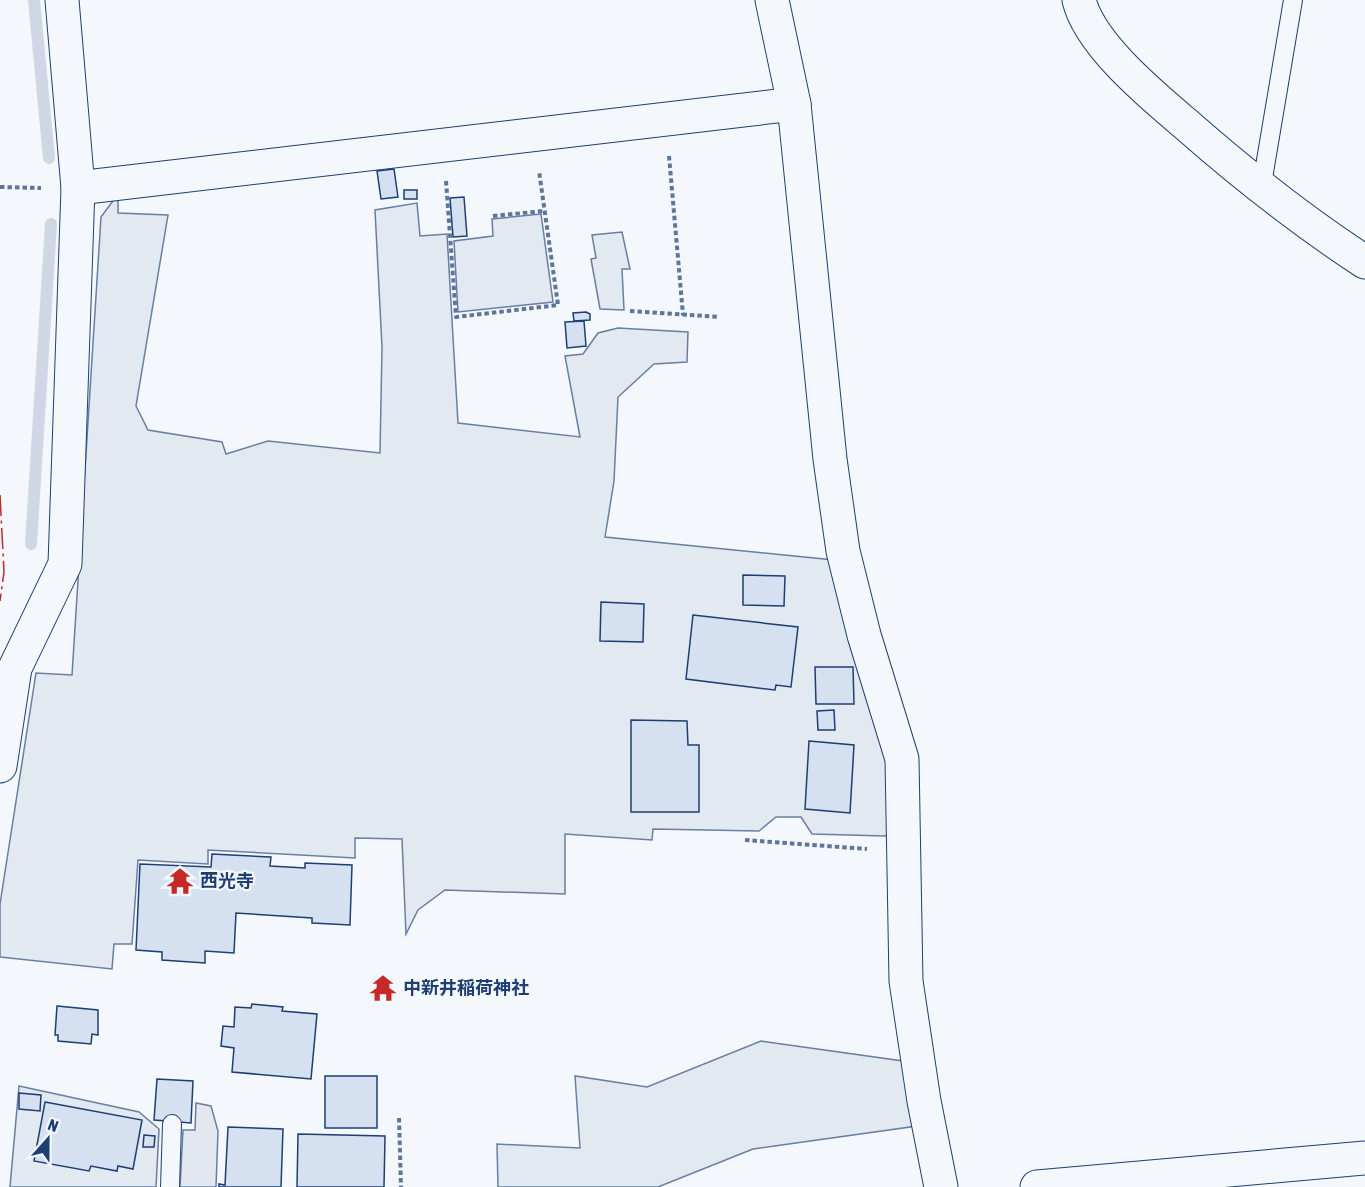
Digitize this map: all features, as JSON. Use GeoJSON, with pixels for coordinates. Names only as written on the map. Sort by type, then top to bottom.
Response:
{"type":"FeatureCollection","features":[{"type":"Feature","properties":{"kind":"street"},"geometry":{"type":"LineString","coordinates":[[0,766],[15,668],[65,564],[78,188],[62,0]]}},
{"type":"Feature","properties":{"kind":"street"},"geometry":{"type":"LineString","coordinates":[[772,0],[794,104],[830,459],[843,551],[864,634],[902,759],[906,981],[924,1101],[941,1187]]}},
{"type":"Feature","properties":{"kind":"street"},"geometry":{"type":"LineString","coordinates":[[1080,0],[1083,15],[1131,77],[1262,190],[1365,262]]}},
{"type":"Feature","properties":{"kind":"street"},"geometry":{"type":"LineString","coordinates":[[78,188],[794,104]]}},
{"type":"Feature","properties":{"kind":"street"},"geometry":{"type":"LineString","coordinates":[[1037,1187],[1365,1158]]}},
{"type":"Feature","properties":{"kind":"lane"},"geometry":{"type":"LineString","coordinates":[[1262,190],[1293,0]]}},
{"type":"Feature","properties":{"kind":"lane"},"geometry":{"type":"LineString","coordinates":[[170,1187],[172,1124]]}},
{"type":"Feature","properties":{"kind":"path"},"geometry":{"type":"LineString","coordinates":[[666,119],[683,315]]}},
{"type":"Feature","properties":{"kind":"path"},"geometry":{"type":"LineString","coordinates":[[444,146],[456,317],[558,305],[539,174],[538,135]]}},
{"type":"Feature","properties":{"kind":"path"},"geometry":{"type":"LineString","coordinates":[[493,216],[544,211]]}},
{"type":"Feature","properties":{"kind":"path"},"geometry":{"type":"LineString","coordinates":[[630,311],[719,317]]}},
{"type":"Feature","properties":{"kind":"path"},"geometry":{"type":"LineString","coordinates":[[746,840],[904,851]]}},
{"type":"Feature","properties":{"kind":"path"},"geometry":{"type":"LineString","coordinates":[[399,1118],[401,1187]]}},
{"type":"Feature","properties":{"kind":"shaded area"},"geometry":{"type":"Polygon","coordinates":[[[118,194],[118,213],[168,215],[136,406],[148,430],[222,442],[226,454],[268,441],[380,453],[382,347],[375,210],[417,203],[420,236],[447,234],[458,423],[580,437],[565,356],[583,354],[598,333],[618,328],[688,332],[687,362],[654,364],[618,397],[614,481],[605,537],[834,560],[890,761],[893,831],[885,836],[812,834],[801,817],[776,817],[759,831],[653,829],[652,840],[565,834],[565,894],[445,890],[418,910],[406,934],[402,839],[355,838],[355,858],[208,850],[208,864],[138,860],[132,944],[114,944],[112,969],[0,957],[0,904],[36,673],[72,675],[101,217],[118,194]]]}},
{"type":"Feature","properties":{"kind":"shaded area"},"geometry":{"type":"Polygon","coordinates":[[[541,214],[553,302],[458,312],[454,241],[493,236],[492,219],[541,214]]]}},
{"type":"Feature","properties":{"kind":"shaded area"},"geometry":{"type":"Polygon","coordinates":[[[622,232],[630,269],[622,269],[624,310],[600,309],[591,259],[596,258],[592,235],[622,232]]]}},
{"type":"Feature","properties":{"kind":"shaded area"},"geometry":{"type":"Polygon","coordinates":[[[761,1041],[910,1062],[917,1126],[753,1149],[658,1187],[498,1187],[497,1144],[580,1148],[575,1076],[647,1087],[761,1041]]]}},
{"type":"Feature","properties":{"kind":"shaded area"},"geometry":{"type":"Polygon","coordinates":[[[19,1086],[139,1112],[159,1129],[156,1187],[10,1187],[19,1086]]]}},
{"type":"Feature","properties":{"kind":"shaded area"},"geometry":{"type":"Polygon","coordinates":[[[196,1103],[211,1106],[218,1131],[216,1187],[180,1187],[183,1130],[195,1130],[196,1103]]]}},
{"type":"Feature","properties":{"kind":"building"},"geometry":{"type":"Polygon","coordinates":[[[394,169],[398,197],[381,199],[377,171],[394,169]]]}},
{"type":"Feature","properties":{"kind":"building"},"geometry":{"type":"Polygon","coordinates":[[[404,190],[417,190],[417,199],[404,199],[404,190]]]}},
{"type":"Feature","properties":{"kind":"building"},"geometry":{"type":"Polygon","coordinates":[[[464,197],[467,236],[453,237],[450,198],[464,197]]]}},
{"type":"Feature","properties":{"kind":"building"},"geometry":{"type":"Polygon","coordinates":[[[573,313],[590,314],[590,320],[574,321],[573,313]]]}},
{"type":"Feature","properties":{"kind":"building"},"geometry":{"type":"Polygon","coordinates":[[[584,321],[586,346],[567,348],[565,322],[584,321]]]}},
{"type":"Feature","properties":{"kind":"building"},"geometry":{"type":"Polygon","coordinates":[[[743,575],[785,576],[784,606],[743,605],[743,575]]]}},
{"type":"Feature","properties":{"kind":"building"},"geometry":{"type":"Polygon","coordinates":[[[601,602],[644,604],[643,642],[600,641],[601,602]]]}},
{"type":"Feature","properties":{"kind":"building"},"geometry":{"type":"Polygon","coordinates":[[[693,615],[798,627],[791,687],[776,685],[775,690],[686,679],[693,615]]]}},
{"type":"Feature","properties":{"kind":"building"},"geometry":{"type":"Polygon","coordinates":[[[815,667],[853,667],[854,704],[816,704],[815,667]]]}},
{"type":"Feature","properties":{"kind":"building"},"geometry":{"type":"Polygon","coordinates":[[[834,710],[835,730],[818,730],[817,711],[834,710]]]}},
{"type":"Feature","properties":{"kind":"building"},"geometry":{"type":"Polygon","coordinates":[[[631,720],[687,721],[688,745],[699,745],[699,812],[631,812],[631,720]]]}},
{"type":"Feature","properties":{"kind":"building"},"geometry":{"type":"Polygon","coordinates":[[[809,741],[854,745],[850,813],[805,809],[809,741]]]}},
{"type":"Feature","properties":{"kind":"building"},"geometry":{"type":"Polygon","coordinates":[[[212,854],[271,857],[270,866],[305,868],[305,863],[352,865],[350,925],[312,923],[312,918],[236,913],[234,953],[205,951],[205,963],[162,960],[162,952],[136,950],[140,864],[211,867],[212,854]]]}},
{"type":"Feature","properties":{"kind":"building"},"geometry":{"type":"Polygon","coordinates":[[[252,1004],[283,1007],[282,1011],[317,1014],[311,1079],[232,1072],[234,1048],[221,1046],[223,1026],[234,1027],[235,1007],[251,1008],[252,1004]]]}},
{"type":"Feature","properties":{"kind":"building"},"geometry":{"type":"Polygon","coordinates":[[[57,1006],[98,1010],[98,1035],[92,1034],[91,1044],[58,1041],[58,1035],[55,1035],[57,1006]]]}},
{"type":"Feature","properties":{"kind":"building"},"geometry":{"type":"Polygon","coordinates":[[[325,1076],[377,1076],[377,1128],[325,1128],[325,1076]]]}},
{"type":"Feature","properties":{"kind":"building"},"geometry":{"type":"Polygon","coordinates":[[[157,1079],[193,1081],[191,1123],[154,1120],[157,1079]]]}},
{"type":"Feature","properties":{"kind":"building"},"geometry":{"type":"Polygon","coordinates":[[[19,1093],[41,1095],[40,1111],[19,1109],[19,1093]]]}},
{"type":"Feature","properties":{"kind":"building"},"geometry":{"type":"Polygon","coordinates":[[[45,1102],[142,1120],[133,1169],[118,1166],[117,1171],[91,1166],[89,1171],[34,1161],[45,1102]]]}},
{"type":"Feature","properties":{"kind":"building"},"geometry":{"type":"Polygon","coordinates":[[[228,1127],[283,1129],[281,1187],[219,1187],[219,1184],[225,1185],[228,1127]]]}},
{"type":"Feature","properties":{"kind":"building"},"geometry":{"type":"Polygon","coordinates":[[[298,1134],[385,1136],[384,1187],[297,1187],[298,1134]]]}},
{"type":"Feature","properties":{"kind":"building"},"geometry":{"type":"Polygon","coordinates":[[[144,1135],[155,1136],[154,1147],[143,1147],[144,1135]]]}},
{"type":"Feature","properties":{"kind":"waterway"},"geometry":{"type":"LineString","coordinates":[[34,0],[49,158]]}},
{"type":"Feature","properties":{"kind":"waterway"},"geometry":{"type":"LineString","coordinates":[[31,544],[51,224]]}},
{"type":"Feature","properties":{"kind":"power"},"geometry":{"type":"LineString","coordinates":[[0,495],[4,572],[0,601]]}},
{"type":"Feature","properties":{"kind":"place","name":"西光寺"},"geometry":{"type":"Point","coordinates":[180,881]}},
{"type":"Feature","properties":{"kind":"place","name":"中新井稲荷神社"},"geometry":{"type":"Point","coordinates":[383,988]}}]}
